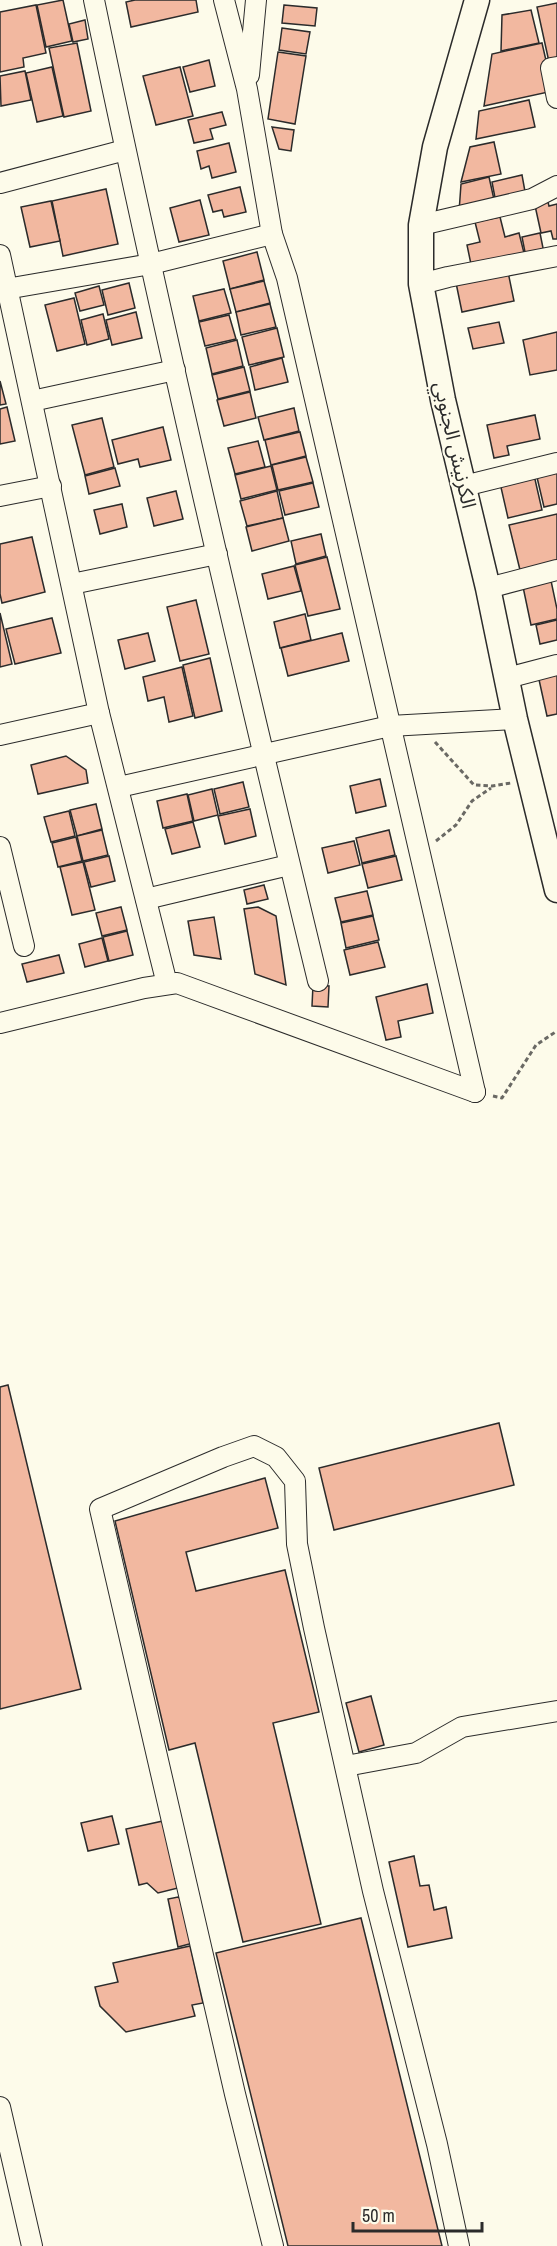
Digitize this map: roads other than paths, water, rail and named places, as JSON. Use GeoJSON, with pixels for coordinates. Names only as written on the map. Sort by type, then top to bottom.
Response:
{"type":"FeatureCollection","features":[{"type":"Feature","properties":{"kind":"main road","name":"الكرنيش الجنوبي"},"geometry":{"type":"LineString","coordinates":[[477,0],[435,147],[421,225],[421,284],[443,400],[488,588],[515,719],[557,890]]}},
{"type":"Feature","properties":{"kind":"street"},"geometry":{"type":"LineString","coordinates":[[94,0],[125,150],[262,753],[318,981]]}},
{"type":"Feature","properties":{"kind":"street"},"geometry":{"type":"LineString","coordinates":[[0,1023],[144,988],[177,983],[476,1092],[287,278],[272,234],[247,89],[224,0]]}},
{"type":"Feature","properties":{"kind":"street"},"geometry":{"type":"LineString","coordinates":[[247,89],[256,0]]}},
{"type":"Feature","properties":{"kind":"street"},"geometry":{"type":"LineString","coordinates":[[557,67],[551,68],[557,98]]}},
{"type":"Feature","properties":{"kind":"street"},"geometry":{"type":"LineString","coordinates":[[0,183],[125,150]]}},
{"type":"Feature","properties":{"kind":"street"},"geometry":{"type":"LineString","coordinates":[[421,225],[532,200],[557,186]]}},
{"type":"Feature","properties":{"kind":"street"},"geometry":{"type":"LineString","coordinates":[[6,289],[151,264],[272,234]]}},
{"type":"Feature","properties":{"kind":"street"},"geometry":{"type":"LineString","coordinates":[[421,284],[557,256]]}},
{"type":"Feature","properties":{"kind":"street"},"geometry":{"type":"LineString","coordinates":[[1,263],[99,713],[167,984]]}},
{"type":"Feature","properties":{"kind":"street"},"geometry":{"type":"LineString","coordinates":[[32,401],[175,370]]}},
{"type":"Feature","properties":{"kind":"street"},"geometry":{"type":"LineString","coordinates":[[464,486],[557,463]]}},
{"type":"Feature","properties":{"kind":"street"},"geometry":{"type":"LineString","coordinates":[[0,496],[51,486]]}},
{"type":"Feature","properties":{"kind":"street"},"geometry":{"type":"LineString","coordinates":[[72,584],[217,554]]}},
{"type":"Feature","properties":{"kind":"street"},"geometry":{"type":"LineString","coordinates":[[488,588],[557,570]]}},
{"type":"Feature","properties":{"kind":"street"},"geometry":{"type":"LineString","coordinates":[[507,678],[557,664]]}},
{"type":"Feature","properties":{"kind":"street"},"geometry":{"type":"LineString","coordinates":[[0,735],[99,713]]}},
{"type":"Feature","properties":{"kind":"street"},"geometry":{"type":"LineString","coordinates":[[119,787],[390,726],[515,719]]}},
{"type":"Feature","properties":{"kind":"street"},"geometry":{"type":"LineString","coordinates":[[0,847],[24,946]]}},
{"type":"Feature","properties":{"kind":"street"},"geometry":{"type":"LineString","coordinates":[[146,898],[289,865]]}},
{"type":"Feature","properties":{"kind":"street"},"geometry":{"type":"LineString","coordinates":[[273,2246],[235,2094],[99,1509],[254,1446],[276,1457],[295,1481],[297,1544],[314,1628],[373,1891],[437,2144],[459,2246]]}},
{"type":"Feature","properties":{"kind":"street"},"geometry":{"type":"LineString","coordinates":[[346,1766],[416,1753],[462,1727],[557,1711]]}},
{"type":"Feature","properties":{"kind":"street"},"geometry":{"type":"LineString","coordinates":[[0,2107],[32,2246]]}}]}
